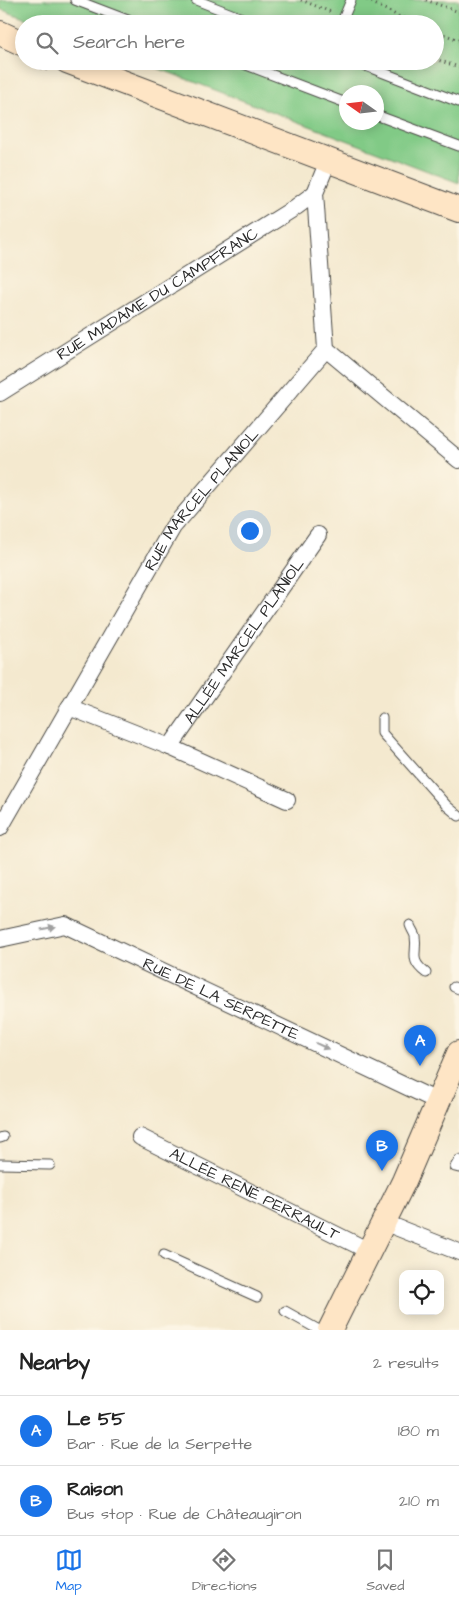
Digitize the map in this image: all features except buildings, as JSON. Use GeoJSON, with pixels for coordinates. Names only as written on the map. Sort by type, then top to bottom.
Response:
{"type":"FeatureCollection","features":[{"type":"Feature","properties":{"kind":"main road"},"geometry":{"type":"LineString","coordinates":[[0,33],[15,40]]}},
{"type":"Feature","properties":{"kind":"main road"},"geometry":{"type":"LineString","coordinates":[[0,41],[15,44]]}},
{"type":"Feature","properties":{"kind":"main road"},"geometry":{"type":"LineString","coordinates":[[90,70],[459,210]]}},
{"type":"Feature","properties":{"kind":"main road"},"geometry":{"type":"LineString","coordinates":[[330,1330],[404,1181],[459,1052]]}},
{"type":"Feature","properties":{"kind":"street"},"geometry":{"type":"LineString","coordinates":[[328,161],[315,193],[326,349],[459,460]]}},
{"type":"Feature","properties":{"kind":"street","name":"RUE MADAME DU CAMPFRANC"},"geometry":{"type":"LineString","coordinates":[[0,393],[288,212],[315,193]]}},
{"type":"Feature","properties":{"kind":"street","name":"RUE MARCEL PLANIOL"},"geometry":{"type":"LineString","coordinates":[[0,828],[173,528],[326,349]]}},
{"type":"Feature","properties":{"kind":"street","name":"ALLÉE MARCEL PLANIOL"},"geometry":{"type":"LineString","coordinates":[[170,747],[318,535]]}},
{"type":"Feature","properties":{"kind":"street"},"geometry":{"type":"LineString","coordinates":[[69,706],[170,747],[287,800]]}},
{"type":"Feature","properties":{"kind":"street","name":"RUE DE LA SERPETTE"},"geometry":{"type":"LineString","coordinates":[[0,939],[65,925],[437,1101]]}},
{"type":"Feature","properties":{"kind":"street","name":"ALLÉE RENÉ PERRAULT"},"geometry":{"type":"LineString","coordinates":[[140,1137],[369,1251]]}},
{"type":"Feature","properties":{"kind":"street"},"geometry":{"type":"LineString","coordinates":[[383,1222],[459,1252]]}},
{"type":"Feature","properties":{"kind":"lane"},"geometry":{"type":"LineString","coordinates":[[76,0],[115,15]]}},
{"type":"Feature","properties":{"kind":"lane"},"geometry":{"type":"LineString","coordinates":[[196,0],[234,15]]}},
{"type":"Feature","properties":{"kind":"lane"},"geometry":{"type":"LineString","coordinates":[[345,15],[351,0]]}},
{"type":"Feature","properties":{"kind":"lane"},"geometry":{"type":"LineString","coordinates":[[260,70],[339,100]]}},
{"type":"Feature","properties":{"kind":"lane"},"geometry":{"type":"LineString","coordinates":[[376,70],[459,102]]}},
{"type":"Feature","properties":{"kind":"lane"},"geometry":{"type":"LineString","coordinates":[[384,118],[459,146]]}},
{"type":"Feature","properties":{"kind":"lane"},"geometry":{"type":"LineString","coordinates":[[382,718],[382,733],[447,806],[459,816]]}},
{"type":"Feature","properties":{"kind":"lane"},"geometry":{"type":"LineString","coordinates":[[410,925],[415,935],[414,957],[418,966],[426,972]]}},
{"type":"Feature","properties":{"kind":"lane"},"geometry":{"type":"LineString","coordinates":[[459,1160],[455,1167],[459,1168]]}},
{"type":"Feature","properties":{"kind":"lane"},"geometry":{"type":"LineString","coordinates":[[0,1164],[50,1165]]}},
{"type":"Feature","properties":{"kind":"lane"},"geometry":{"type":"LineString","coordinates":[[164,1255],[257,1297]]}},
{"type":"Feature","properties":{"kind":"lane"},"geometry":{"type":"LineString","coordinates":[[285,1311],[319,1330]]}},
{"type":"Feature","properties":{"kind":"path"},"geometry":{"type":"LineString","coordinates":[[301,0],[330,15]]}},
{"type":"Feature","properties":{"kind":"path"},"geometry":{"type":"LineString","coordinates":[[367,0],[396,15]]}},
{"type":"Feature","properties":{"kind":"path"},"geometry":{"type":"LineString","coordinates":[[426,0],[459,12]]}},
{"type":"Feature","properties":{"kind":"path"},"geometry":{"type":"LineString","coordinates":[[444,34],[459,40]]}},
{"type":"Feature","properties":{"kind":"path"},"geometry":{"type":"LineString","coordinates":[[444,62],[459,67]]}},
{"type":"Feature","properties":{"kind":"green space"},"geometry":{"type":"Polygon","coordinates":[[[0,0],[459,0],[459,183],[163,70],[444,70],[444,15],[16,15],[0,9],[0,0]]]}},
{"type":"Feature","properties":{"kind":"place","name":"Le 55"},"geometry":{"type":"Point","coordinates":[420,1066]}},
{"type":"Feature","properties":{"kind":"place","name":"Raison"},"geometry":{"type":"Point","coordinates":[382,1171]}}]}
